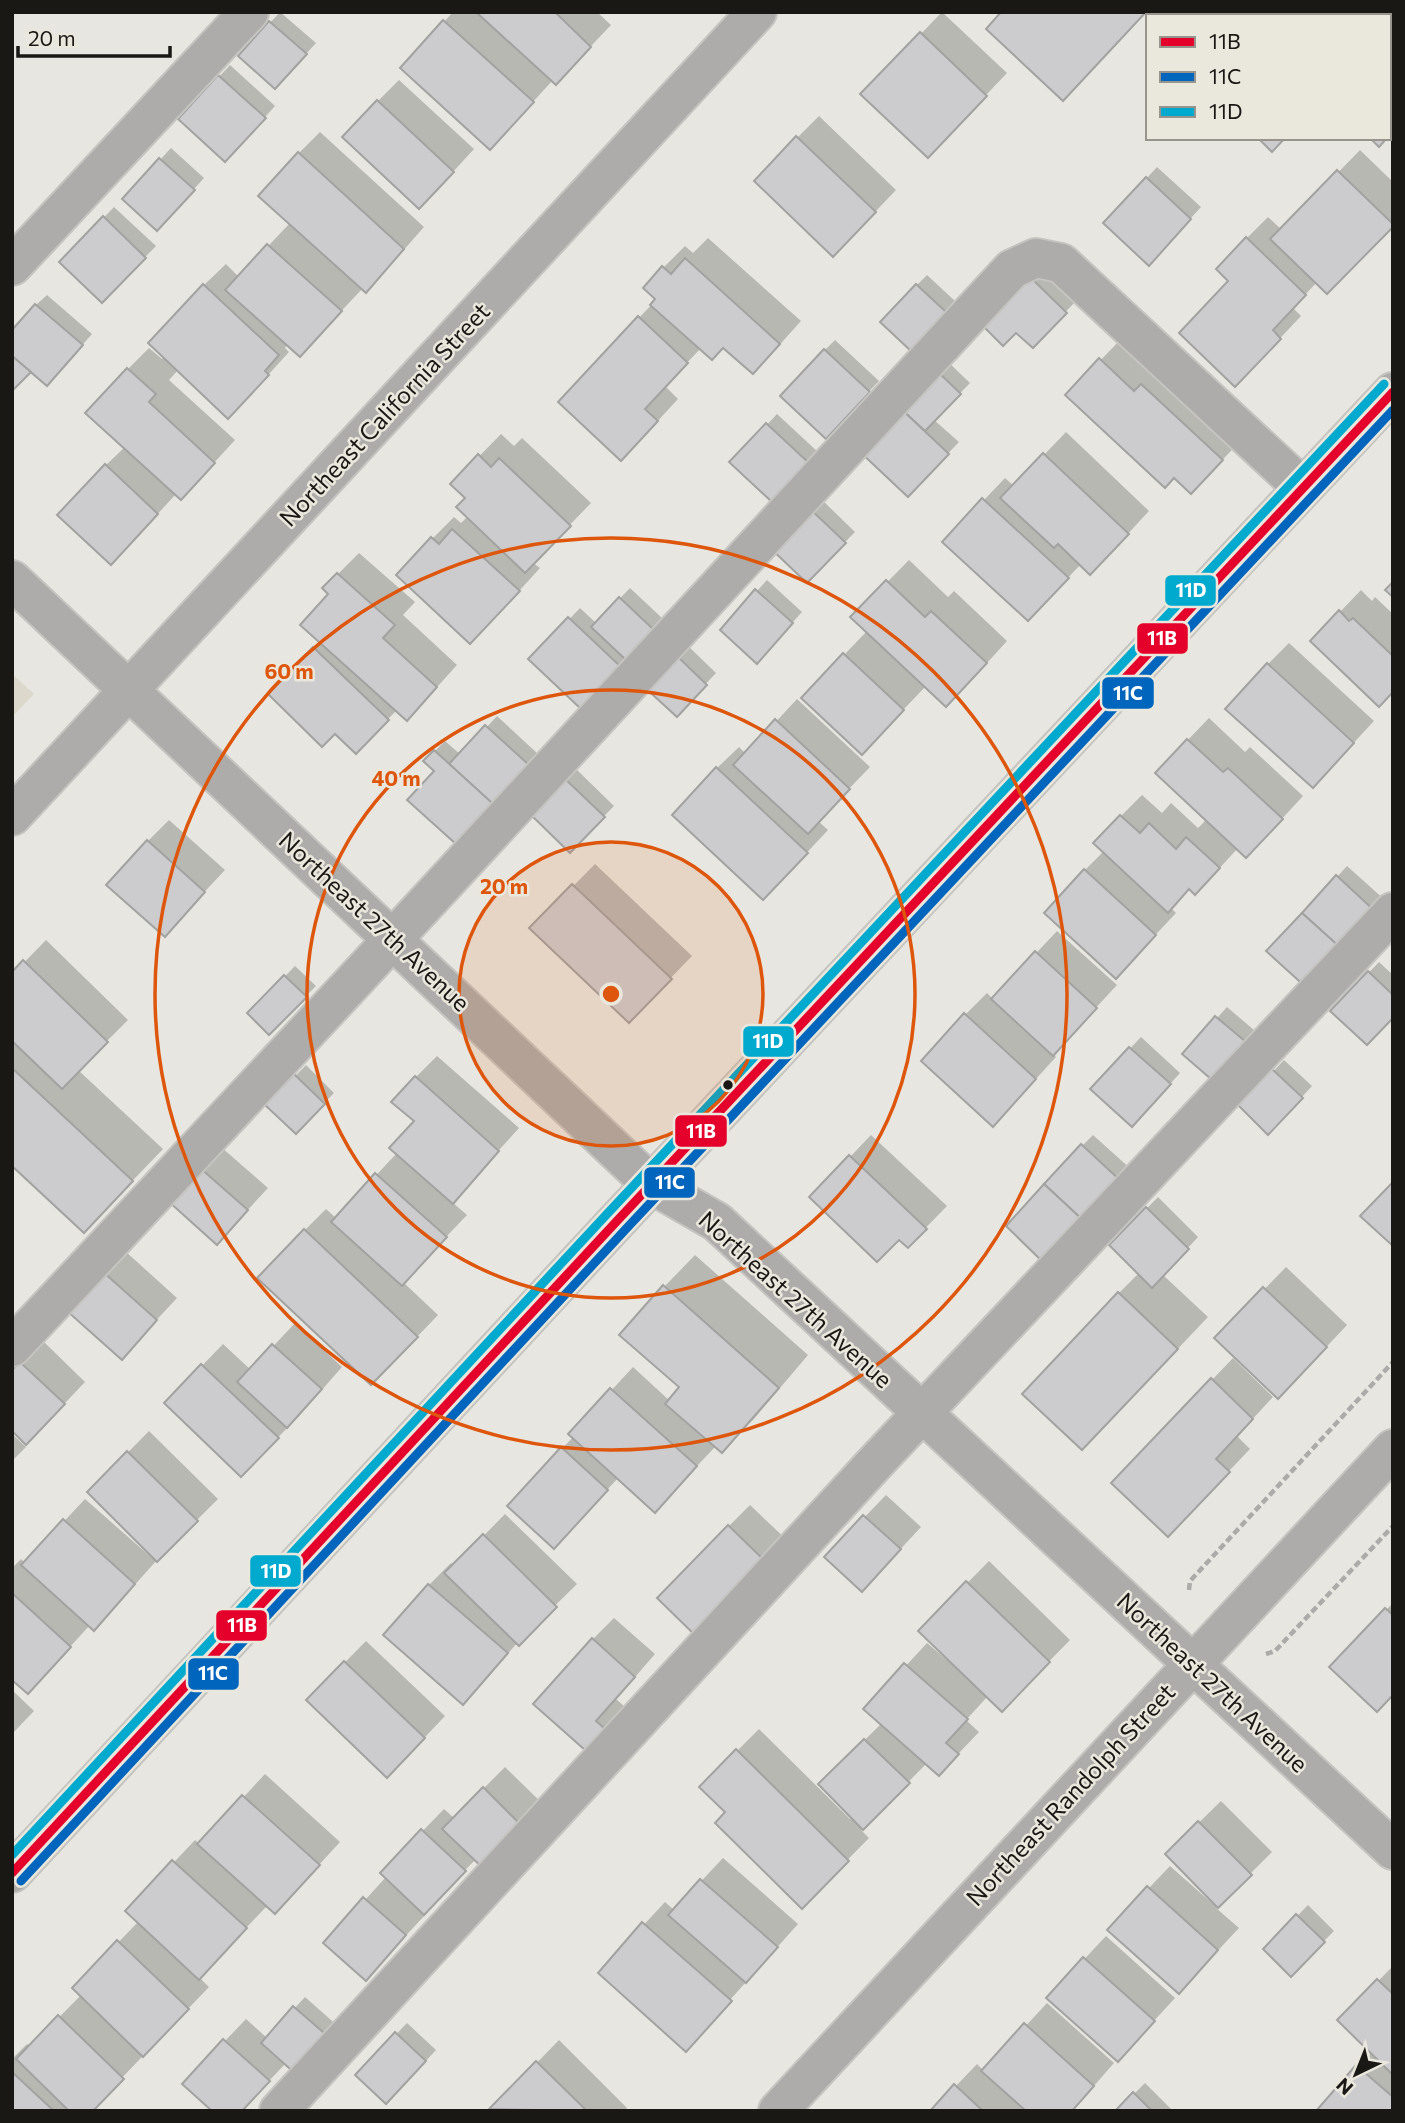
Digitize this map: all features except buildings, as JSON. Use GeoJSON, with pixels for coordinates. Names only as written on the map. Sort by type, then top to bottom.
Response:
{"type":"FeatureCollection","features":[{"type":"Feature","properties":{"kind":"street"},"geometry":{"type":"LineString","coordinates":[[12,266],[249,12]]}},
{"type":"Feature","properties":{"kind":"street","name":"Northeast California Street"},"geometry":{"type":"LineString","coordinates":[[12,817],[757,12]]}},
{"type":"Feature","properties":{"kind":"street"},"geometry":{"type":"LineString","coordinates":[[12,1347],[393,939],[1012,268],[1036,258],[1061,263],[1303,488]]}},
{"type":"Feature","properties":{"kind":"street"},"geometry":{"type":"LineString","coordinates":[[12,1873],[651,1184],[1393,392]]}},
{"type":"Feature","properties":{"kind":"street","name":"Northeast 27th Avenue"},"geometry":{"type":"LineString","coordinates":[[12,580],[651,1184],[717,1222],[1393,1850]]}},
{"type":"Feature","properties":{"kind":"street"},"geometry":{"type":"LineString","coordinates":[[279,2111],[921,1413],[1393,912]]}},
{"type":"Feature","properties":{"kind":"street","name":"Northeast Randolph Street"},"geometry":{"type":"LineString","coordinates":[[778,2111],[1393,1449]]}},
{"type":"Feature","properties":{"kind":"path"},"geometry":{"type":"LineString","coordinates":[[1189,1590],[1190,1581],[1393,1362]]}},
{"type":"Feature","properties":{"kind":"path"},"geometry":{"type":"LineString","coordinates":[[1265,1654],[1275,1651],[1393,1526]]}},
{"type":"Feature","properties":{"kind":"shaded area"},"geometry":{"type":"Polygon","coordinates":[[[12,674],[34,694],[12,717],[12,674]]]}},
{"type":"Feature","properties":{"kind":"transit line","name":"11D"},"geometry":{"type":"LineString","coordinates":[[12,1855],[1384,384]]}},
{"type":"Feature","properties":{"kind":"transit line","name":"11B"},"geometry":{"type":"LineString","coordinates":[[12,1873],[616,1222],[1393,392]]}},
{"type":"Feature","properties":{"kind":"transit line","name":"11C"},"geometry":{"type":"LineString","coordinates":[[21,1881],[625,1230],[1393,410]]}}]}
